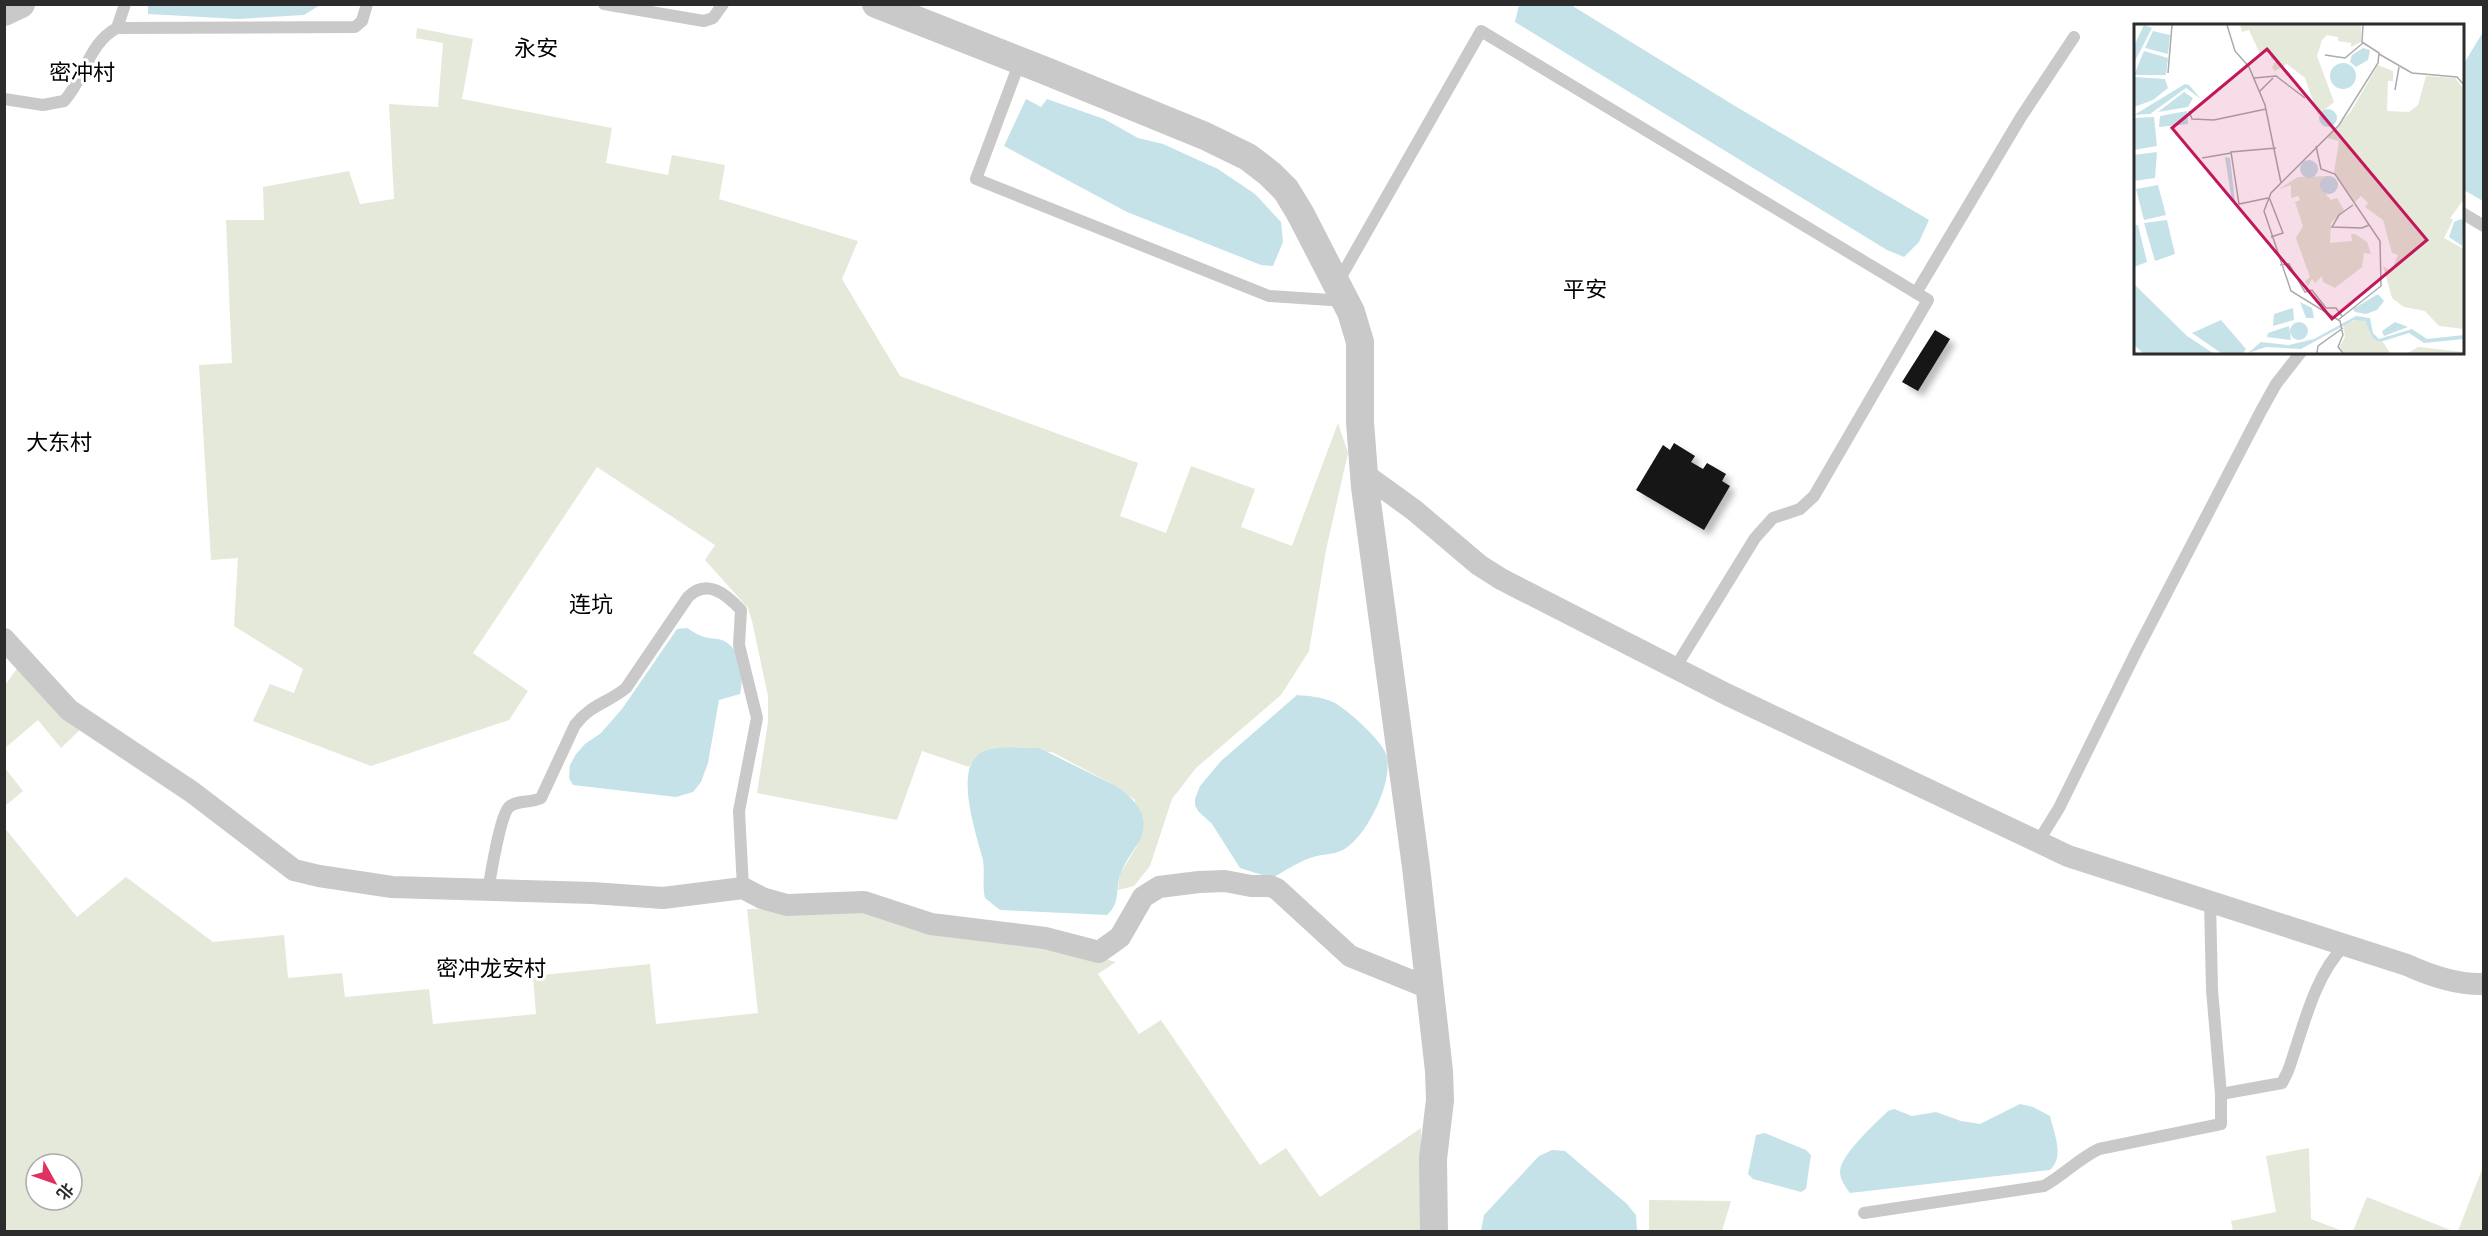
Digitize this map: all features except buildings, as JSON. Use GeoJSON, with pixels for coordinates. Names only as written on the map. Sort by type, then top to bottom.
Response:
{"type":"FeatureCollection","features":[{"type":"Feature","properties":{"kind":"street"},"geometry":{"type":"LineString","coordinates":[[4,12],[21,4]]}},
{"type":"Feature","properties":{"kind":"street"},"geometry":{"type":"LineString","coordinates":[[876,4],[1205,136],[1248,157],[1286,190],[1300,213],[1357,327],[1360,342],[1360,422],[1364,474],[1429,988],[1440,1101],[1433,1158],[1434,1232]]}},
{"type":"Feature","properties":{"kind":"street"},"geometry":{"type":"LineString","coordinates":[[1364,474],[1494,574],[1675,668],[2068,856],[2459,983],[2484,984]]}},
{"type":"Feature","properties":{"kind":"street"},"geometry":{"type":"LineString","coordinates":[[4,639],[69,710],[192,792],[294,870],[392,887],[592,893],[663,898],[743,888],[762,898],[787,905],[864,902],[931,924],[1046,938],[1099,952],[1120,937],[1143,897],[1160,887],[1225,881],[1251,886],[1270,886],[1277,889],[1350,956],[1429,988]]}},
{"type":"Feature","properties":{"kind":"lane"},"geometry":{"type":"LineString","coordinates":[[4,99],[43,105],[64,101],[76,86],[90,56],[102,40],[117,28],[125,4]]}},
{"type":"Feature","properties":{"kind":"lane"},"geometry":{"type":"LineString","coordinates":[[117,28],[355,27],[364,18],[367,4]]}},
{"type":"Feature","properties":{"kind":"lane"},"geometry":{"type":"LineString","coordinates":[[604,4],[704,21],[713,18],[723,4]]}},
{"type":"Feature","properties":{"kind":"lane"},"geometry":{"type":"LineString","coordinates":[[1020,61],[976,179],[1269,296],[1340,292],[1481,31],[1928,300],[1814,496],[1800,509],[1773,518],[1755,538],[1675,668]]}},
{"type":"Feature","properties":{"kind":"lane"},"geometry":{"type":"LineString","coordinates":[[1916,293],[2021,117],[2074,38]]}},
{"type":"Feature","properties":{"kind":"lane"},"geometry":{"type":"LineString","coordinates":[[2464,214],[2484,226]]}},
{"type":"Feature","properties":{"kind":"lane"},"geometry":{"type":"LineString","coordinates":[[2038,842],[2059,808],[2137,650],[2261,411],[2276,384],[2299,354]]}},
{"type":"Feature","properties":{"kind":"lane"},"geometry":{"type":"LineString","coordinates":[[488,890],[508,808],[513,805],[535,802],[541,798],[575,725],[582,715],[598,703],[616,696],[626,688],[688,597],[699,588],[705,587],[713,588],[730,598],[741,610],[739,645],[757,718],[739,810],[743,888]]}},
{"type":"Feature","properties":{"kind":"lane"},"geometry":{"type":"LineString","coordinates":[[1864,1213],[2044,1186],[2082,1157],[2099,1149],[2221,1124],[2221,1094],[2212,990],[2210,902]]}},
{"type":"Feature","properties":{"kind":"lane"},"geometry":{"type":"LineString","coordinates":[[2221,1094],[2282,1083],[2318,986],[2334,955],[2345,945]]}},
{"type":"Feature","properties":{"kind":"green space"},"geometry":{"type":"Polygon","coordinates":[[[417,28],[473,39],[462,99],[612,128],[606,163],[668,175],[672,155],[725,165],[719,199],[858,241],[842,279],[900,376],[1138,463],[1120,516],[1166,533],[1191,466],[1255,489],[1241,527],[1292,546],[1338,423],[1348,453],[1326,550],[1309,651],[1281,695],[1196,768],[1172,799],[1150,866],[1134,886],[1118,890],[1120,874],[1138,844],[1135,800],[1114,785],[1052,752],[976,756],[969,767],[922,751],[897,820],[757,793],[768,722],[768,696],[748,608],[705,560],[715,545],[597,467],[473,653],[528,691],[509,720],[371,766],[253,721],[270,684],[294,693],[303,669],[234,626],[238,558],[211,560],[199,365],[232,363],[226,220],[264,220],[263,187],[349,171],[360,204],[394,199],[389,104],[438,107],[443,43],[416,38],[417,28]]]}},
{"type":"Feature","properties":{"kind":"green space"},"geometry":{"type":"Polygon","coordinates":[[[19,666],[85,725],[61,748],[38,720],[5,748],[5,685],[19,666]]]}},
{"type":"Feature","properties":{"kind":"green space"},"geometry":{"type":"Polygon","coordinates":[[[5,768],[23,791],[4,806],[5,768]]]}},
{"type":"Feature","properties":{"kind":"green space"},"geometry":{"type":"Polygon","coordinates":[[[4,827],[77,917],[126,877],[213,942],[284,935],[288,978],[342,973],[345,997],[429,989],[433,1024],[536,1014],[533,976],[650,964],[656,1024],[758,1013],[747,909],[851,908],[1078,952],[1116,962],[1098,974],[1139,1034],[1161,1020],[1260,1165],[1286,1148],[1320,1197],[1421,1128],[1421,1231],[5,1231],[4,827]]]}},
{"type":"Feature","properties":{"kind":"green space"},"geometry":{"type":"Polygon","coordinates":[[[2309,1148],[2311,1219],[2343,1231],[2233,1231],[2231,1221],[2276,1212],[2266,1156],[2309,1148]]]}},
{"type":"Feature","properties":{"kind":"green space"},"geometry":{"type":"Polygon","coordinates":[[[2483,1167],[2483,1231],[2458,1231],[2483,1167]]]}},
{"type":"Feature","properties":{"kind":"green space"},"geometry":{"type":"Polygon","coordinates":[[[2367,1197],[2453,1231],[2353,1231],[2367,1197]]]}},
{"type":"Feature","properties":{"kind":"green space"},"geometry":{"type":"Polygon","coordinates":[[[1649,1200],[1731,1201],[1722,1231],[1649,1232],[1649,1200]]]}},
{"type":"Feature","properties":{"kind":"water"},"geometry":{"type":"Polygon","coordinates":[[[148,4],[320,5],[304,15],[238,19],[148,14],[148,4]]]}},
{"type":"Feature","properties":{"kind":"water"},"geometry":{"type":"Polygon","coordinates":[[[1519,5],[1571,5],[1735,106],[1929,220],[1919,242],[1904,257],[1887,250],[1515,22],[1519,5]]]}},
{"type":"Feature","properties":{"kind":"water"},"geometry":{"type":"Polygon","coordinates":[[[2483,32],[2483,201],[2464,190],[2464,63],[2483,32]]]}},
{"type":"Feature","properties":{"kind":"water"},"geometry":{"type":"Polygon","coordinates":[[[1026,99],[1041,107],[1047,99],[1104,119],[1138,138],[1163,144],[1218,169],[1255,194],[1281,222],[1283,242],[1273,266],[1261,265],[1127,212],[1004,146],[1026,99]]]}},
{"type":"Feature","properties":{"kind":"water"},"geometry":{"type":"Polygon","coordinates":[[[687,628],[706,638],[722,640],[729,644],[738,656],[742,680],[740,694],[719,700],[708,763],[701,782],[693,792],[676,797],[573,785],[569,778],[570,765],[576,754],[585,744],[601,733],[622,709],[677,629],[687,628]]]}},
{"type":"Feature","properties":{"kind":"water"},"geometry":{"type":"Polygon","coordinates":[[[1297,695],[1333,702],[1347,712],[1380,743],[1387,757],[1388,767],[1383,791],[1372,816],[1358,837],[1347,848],[1305,860],[1272,878],[1240,868],[1212,824],[1198,811],[1195,799],[1200,786],[1221,761],[1297,695]]]}},
{"type":"Feature","properties":{"kind":"water"},"geometry":{"type":"Polygon","coordinates":[[[1039,748],[1114,785],[1129,796],[1140,810],[1144,827],[1142,836],[1126,862],[1119,879],[1116,900],[1107,915],[1000,910],[985,898],[983,860],[969,804],[968,774],[972,762],[979,754],[992,749],[1039,748]]]}},
{"type":"Feature","properties":{"kind":"water"},"geometry":{"type":"Polygon","coordinates":[[[2020,1104],[2033,1107],[2050,1116],[2058,1152],[2050,1170],[1850,1193],[1842,1180],[1840,1171],[1846,1156],[1888,1111],[1894,1109],[1912,1116],[1936,1112],[1961,1121],[1980,1124],[2020,1104]]]}},
{"type":"Feature","properties":{"kind":"water"},"geometry":{"type":"Polygon","coordinates":[[[1765,1133],[1806,1150],[1811,1155],[1806,1189],[1801,1192],[1753,1179],[1748,1174],[1756,1135],[1765,1133]]]}},
{"type":"Feature","properties":{"kind":"water"},"geometry":{"type":"Polygon","coordinates":[[[1552,1150],[1565,1151],[1627,1204],[1636,1215],[1637,1231],[1481,1231],[1484,1215],[1539,1156],[1552,1150]]]}},
{"type":"Feature","properties":{"kind":"district","name":"永安"},"geometry":{"type":"Point","coordinates":[536,48]}},
{"type":"Feature","properties":{"kind":"district","name":"密冲村"},"geometry":{"type":"Point","coordinates":[82,72]}},
{"type":"Feature","properties":{"kind":"district","name":"平安"},"geometry":{"type":"Point","coordinates":[1585,289]}},
{"type":"Feature","properties":{"kind":"district","name":"大东村"},"geometry":{"type":"Point","coordinates":[59,442]}},
{"type":"Feature","properties":{"kind":"district","name":"连坑"},"geometry":{"type":"Point","coordinates":[591,604]}},
{"type":"Feature","properties":{"kind":"district","name":"密冲龙安村"},"geometry":{"type":"Point","coordinates":[491,968]}}]}
